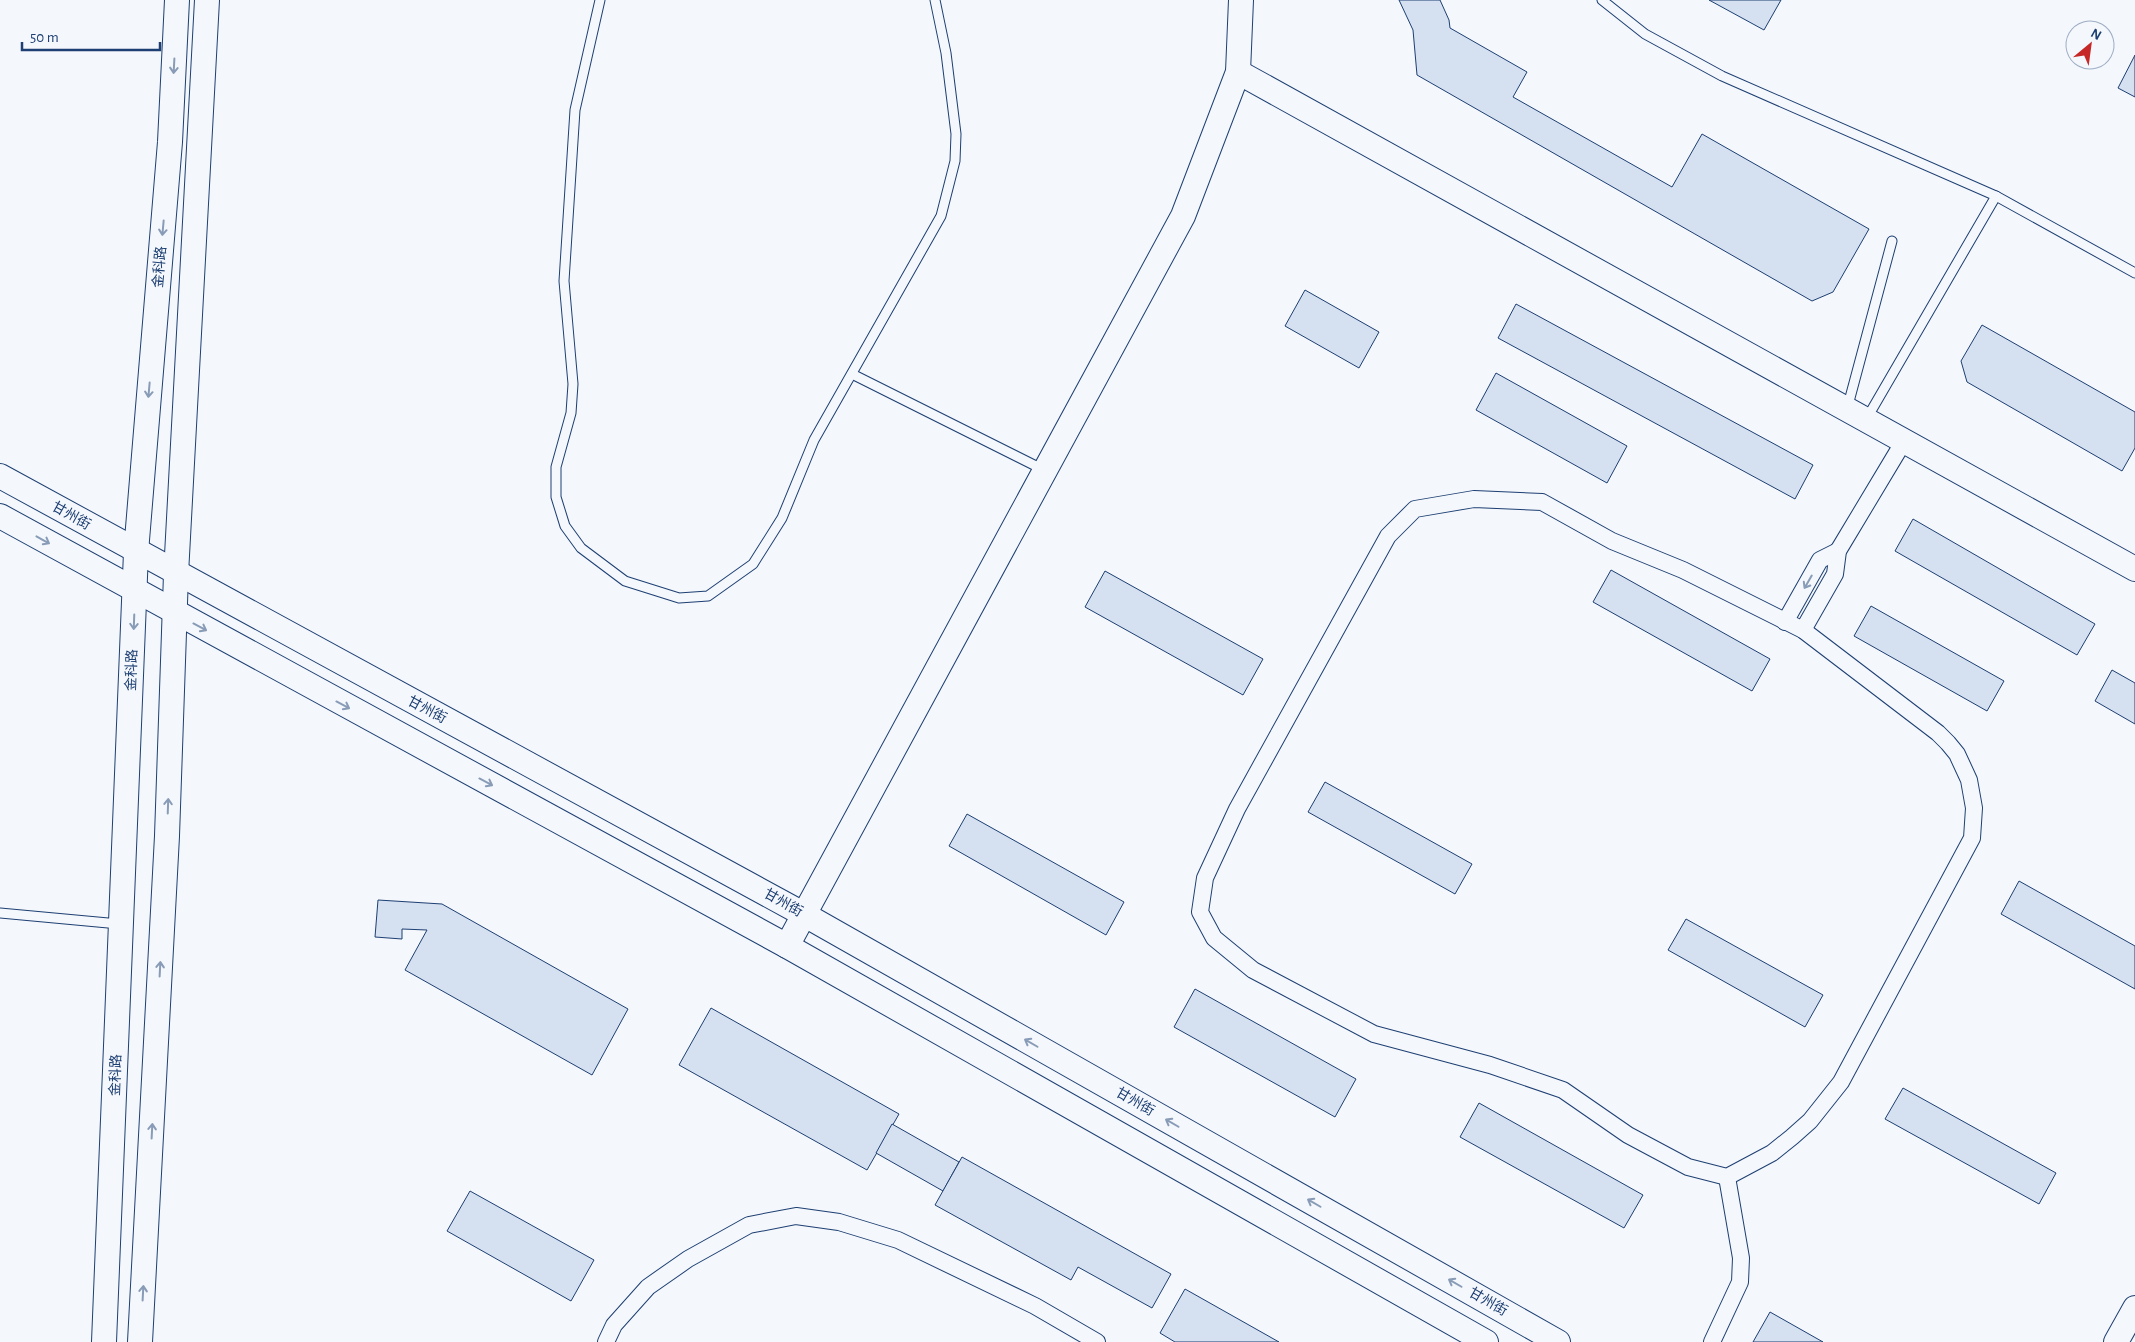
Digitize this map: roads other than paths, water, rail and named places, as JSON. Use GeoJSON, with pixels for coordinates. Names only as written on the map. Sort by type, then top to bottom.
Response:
{"type":"FeatureCollection","features":[{"type":"Feature","properties":{"kind":"street","name":"金科路"},"geometry":{"type":"LineString","coordinates":[[104,1342],[136,552],[170,142],[177,0]]}},
{"type":"Feature","properties":{"kind":"street"},"geometry":{"type":"LineString","coordinates":[[140,1342],[167,836],[176,574],[207,0]]}},
{"type":"Feature","properties":{"kind":"street"},"geometry":{"type":"LineString","coordinates":[[787,946],[1183,216],[1238,72],[1241,0]]}},
{"type":"Feature","properties":{"kind":"street"},"geometry":{"type":"LineString","coordinates":[[1238,72],[2135,569]]}},
{"type":"Feature","properties":{"kind":"street"},"geometry":{"type":"LineString","coordinates":[[1804,630],[1835,574],[1838,551],[1904,441]]}},
{"type":"Feature","properties":{"kind":"street","name":"甘州街"},"geometry":{"type":"LineString","coordinates":[[0,476],[176,574],[805,915],[1558,1342]]}},
{"type":"Feature","properties":{"kind":"street"},"geometry":{"type":"LineString","coordinates":[[1474,499],[1542,502],[1612,541],[1684,570],[1804,630],[1938,733],[1957,754],[1969,780],[1974,808],[1972,838],[1841,1082],[1810,1121],[1792,1137],[1772,1153],[1727,1177],[1688,1167],[1628,1135],[1564,1090],[1490,1065],[1374,1034],[1253,970],[1214,938],[1200,912],[1205,878],[1237,808],[1388,536],[1415,509],[1474,499]]}},
{"type":"Feature","properties":{"kind":"street"},"geometry":{"type":"LineString","coordinates":[[0,516],[175,614],[787,946],[1486,1342]]}},
{"type":"Feature","properties":{"kind":"street"},"geometry":{"type":"LineString","coordinates":[[1785,622],[1820,560],[1838,551]]}},
{"type":"Feature","properties":{"kind":"street"},"geometry":{"type":"LineString","coordinates":[[1712,1342],[1740,1282],[1741,1258],[1727,1177]]}},
{"type":"Feature","properties":{"kind":"street"},"geometry":{"type":"LineString","coordinates":[[606,1342],[614,1325],[648,1287],[688,1259],[749,1225],[796,1216],[839,1222],[898,1240],[1035,1306],[1097,1342]]}},
{"type":"Feature","properties":{"kind":"street"},"geometry":{"type":"LineString","coordinates":[[2116,1342],[2135,1308]]}},
{"type":"Feature","properties":{"kind":"lane"},"geometry":{"type":"LineString","coordinates":[[600,0],[575,110],[564,280],[573,384],[571,413],[556,467],[556,497],[565,526],[581,548],[625,580],[679,598],[708,596],[753,564],[782,518],[814,440],[941,216],[955,161],[956,134],[948,62],[935,0]]}},
{"type":"Feature","properties":{"kind":"lane"},"geometry":{"type":"LineString","coordinates":[[1602,0],[1645,34],[1722,76],[1996,196],[2135,273]]}},
{"type":"Feature","properties":{"kind":"lane"},"geometry":{"type":"LineString","coordinates":[[1856,415],[1996,196]]}},
{"type":"Feature","properties":{"kind":"lane"},"geometry":{"type":"LineString","coordinates":[[1856,415],[1892,241]]}},
{"type":"Feature","properties":{"kind":"lane"},"geometry":{"type":"LineString","coordinates":[[852,374],[1045,470]]}},
{"type":"Feature","properties":{"kind":"lane"},"geometry":{"type":"LineString","coordinates":[[0,913],[122,924]]}}]}
